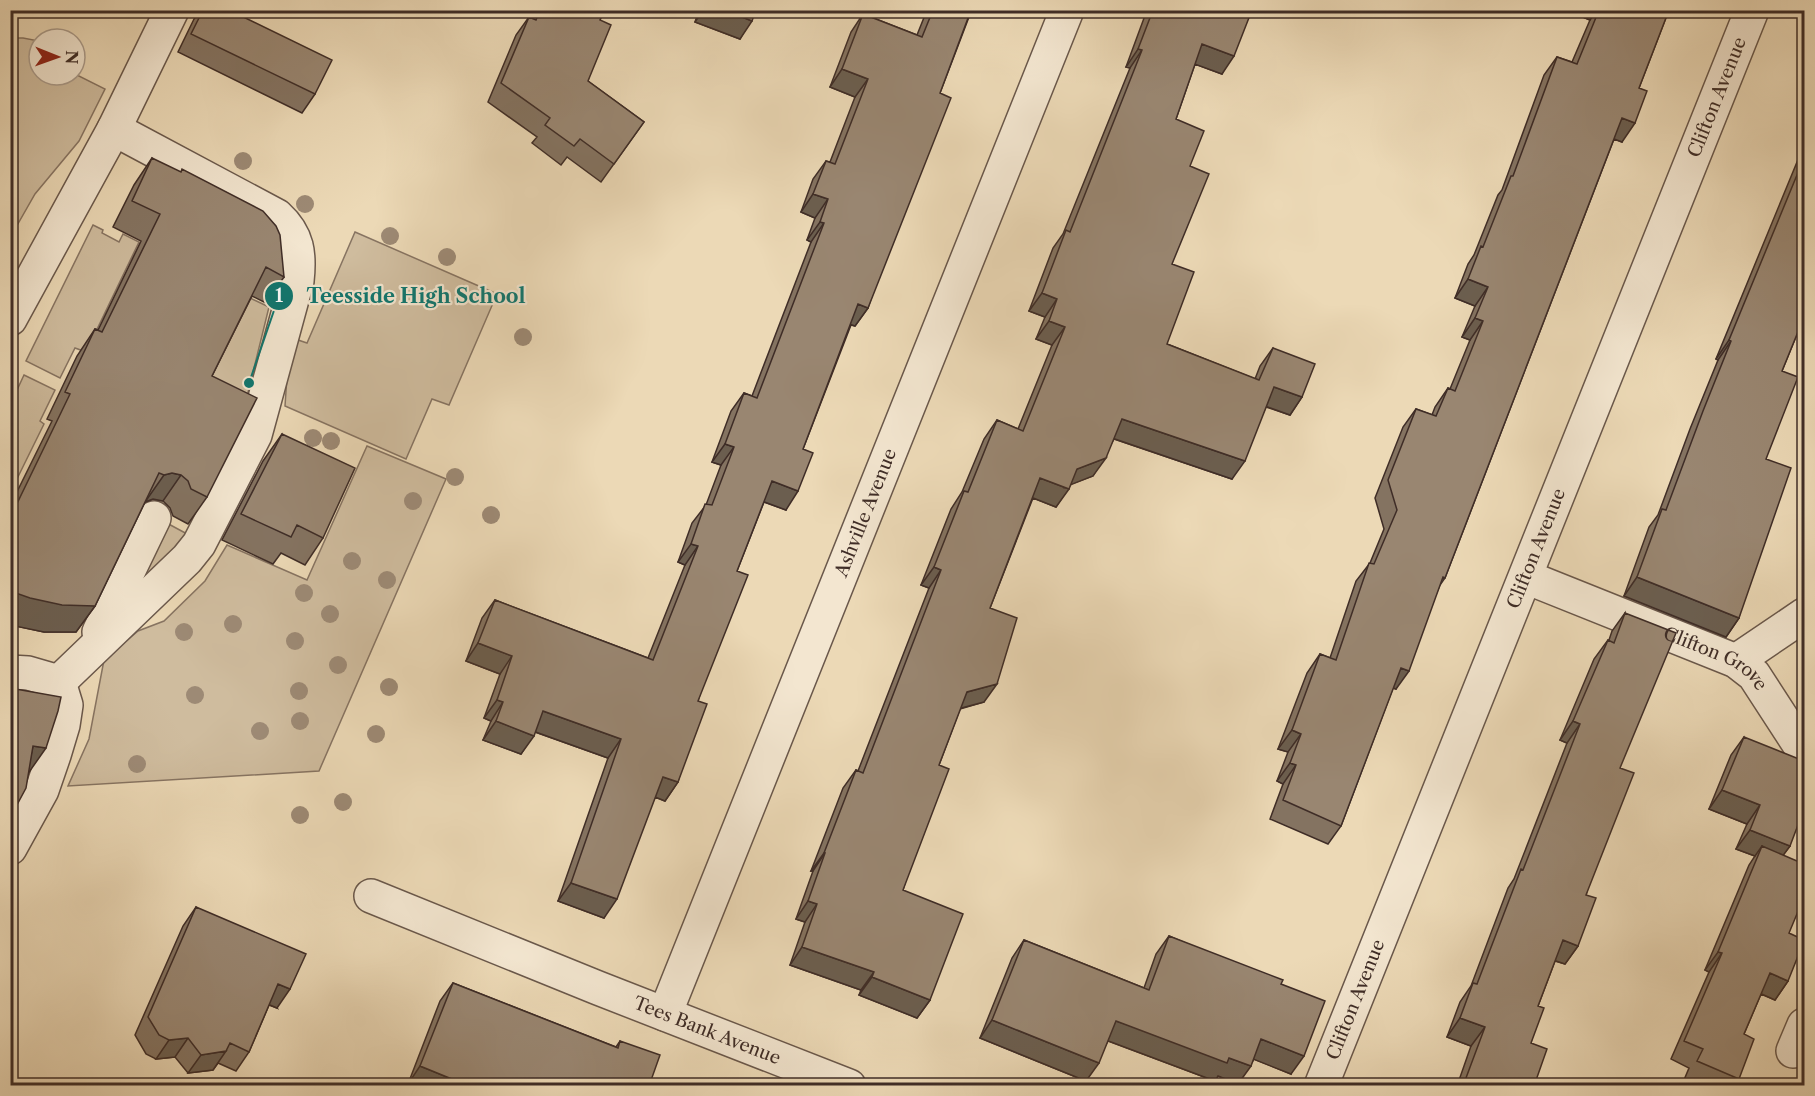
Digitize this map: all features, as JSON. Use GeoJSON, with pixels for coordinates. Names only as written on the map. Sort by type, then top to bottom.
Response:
{"type":"FeatureCollection","features":[{"type":"Feature","properties":{"kind":"street"},"geometry":{"type":"LineString","coordinates":[[10,319],[114,129],[172,10]]}},
{"type":"Feature","properties":{"kind":"street","name":"Ashville Avenue"},"geometry":{"type":"LineString","coordinates":[[665,1014],[1067,10]]}},
{"type":"Feature","properties":{"kind":"street","name":"Clifton Avenue"},"geometry":{"type":"LineString","coordinates":[[1321,1086],[1752,10]]}},
{"type":"Feature","properties":{"kind":"street"},"geometry":{"type":"LineString","coordinates":[[59,682],[187,559],[208,528],[255,435],[293,298],[299,266],[294,236],[278,216],[114,129]]}},
{"type":"Feature","properties":{"kind":"street"},"geometry":{"type":"LineString","coordinates":[[90,651],[154,518]]}},
{"type":"Feature","properties":{"kind":"street","name":"Clifton Grove"},"geometry":{"type":"LineString","coordinates":[[1526,577],[1736,661],[1754,675],[1804,752]]}},
{"type":"Feature","properties":{"kind":"street"},"geometry":{"type":"LineString","coordinates":[[1736,661],[1804,615]]}},
{"type":"Feature","properties":{"kind":"street"},"geometry":{"type":"LineString","coordinates":[[10,672],[28,673],[59,682]]}},
{"type":"Feature","properties":{"kind":"street"},"geometry":{"type":"LineString","coordinates":[[10,848],[42,790],[63,725],[66,705],[59,682]]}},
{"type":"Feature","properties":{"kind":"street","name":"Tees Bank Avenue"},"geometry":{"type":"LineString","coordinates":[[371,896],[849,1086]]}},
{"type":"Feature","properties":{"kind":"shaded area"},"geometry":{"type":"Polygon","coordinates":[[[11,38],[23,38],[27,39],[27,87],[87,87],[87,80],[105,89],[79,141],[35,194],[11,236],[11,38]]]}},
{"type":"Feature","properties":{"kind":"shaded area"},"geometry":{"type":"Polygon","coordinates":[[[93,225],[119,242],[123,234],[139,242],[86,352],[75,348],[60,378],[26,361],[93,225]]]}},
{"type":"Feature","properties":{"kind":"shaded area"},"geometry":{"type":"Polygon","coordinates":[[[355,232],[497,294],[449,405],[432,399],[406,459],[285,406],[288,362],[298,340],[307,343],[355,232]]]}},
{"type":"Feature","properties":{"kind":"shaded area"},"geometry":{"type":"Polygon","coordinates":[[[248,297],[269,307],[241,421],[197,401],[248,297]]]}},
{"type":"Feature","properties":{"kind":"shaded area"},"geometry":{"type":"Polygon","coordinates":[[[24,375],[55,390],[40,421],[44,424],[11,491],[11,403],[24,375]]]}},
{"type":"Feature","properties":{"kind":"shaded area"},"geometry":{"type":"Polygon","coordinates":[[[367,446],[446,479],[319,771],[68,786],[89,739],[104,660],[138,631],[164,621],[205,581],[227,545],[307,580],[367,446]]]}},
{"type":"Feature","properties":{"kind":"shaded area"},"geometry":{"type":"Polygon","coordinates":[[[163,521],[189,535],[132,592],[163,521]]]}},
{"type":"Feature","properties":{"kind":"building"},"geometry":{"type":"Polygon","coordinates":[[[203,10],[229,10],[332,60],[315,94],[191,34],[203,10]]]}},
{"type":"Feature","properties":{"kind":"building"},"geometry":{"type":"Polygon","coordinates":[[[540,10],[602,10],[604,12],[600,20],[611,25],[588,81],[644,122],[614,164],[580,139],[574,146],[545,125],[550,118],[501,83],[529,17],[536,20],[540,10]]]}},
{"type":"Feature","properties":{"kind":"building"},"geometry":{"type":"Polygon","coordinates":[[[725,10],[756,10],[752,21],[725,10]]]}},
{"type":"Feature","properties":{"kind":"building"},"geometry":{"type":"Polygon","coordinates":[[[933,10],[971,10],[940,93],[951,98],[868,308],[858,304],[803,449],[813,453],[798,491],[772,481],[737,571],[748,575],[698,701],[707,704],[678,782],[663,777],[617,899],[571,883],[621,739],[543,711],[534,736],[496,721],[503,702],[497,700],[512,656],[478,643],[495,600],[653,660],[698,546],[691,544],[705,504],[712,505],[734,447],[725,444],[744,393],[757,398],[824,223],[820,222],[828,199],[813,194],[826,161],[835,164],[868,79],[842,69],[863,14],[922,37],[933,10]]]}},
{"type":"Feature","properties":{"kind":"building"},"geometry":{"type":"Polygon","coordinates":[[[1153,10],[1252,10],[1234,56],[1202,44],[1176,119],[1204,131],[1190,166],[1209,174],[1172,264],[1194,272],[1167,344],[1259,380],[1273,348],[1315,364],[1302,397],[1274,387],[1245,461],[1122,419],[1106,458],[1077,469],[1069,489],[1040,478],[990,608],[1017,618],[997,684],[967,692],[939,765],[949,769],[903,890],[963,914],[930,1000],[872,977],[874,972],[802,947],[817,904],[808,901],[856,770],[863,773],[941,570],[934,567],[964,491],[968,492],[997,420],[1023,431],[1065,327],[1049,321],[1057,299],[1042,293],[1066,230],[1070,232],[1142,50],[1138,49],[1153,10]]]}},
{"type":"Feature","properties":{"kind":"building"},"geometry":{"type":"Polygon","coordinates":[[[1599,10],[1669,10],[1639,88],[1647,91],[1635,123],[1622,118],[1445,578],[1443,577],[1409,671],[1401,668],[1341,826],[1283,800],[1296,765],[1290,763],[1301,734],[1292,730],[1320,654],[1336,660],[1369,563],[1374,564],[1397,510],[1388,480],[1416,409],[1436,416],[1448,388],[1455,391],[1483,321],[1475,318],[1488,287],[1468,279],[1511,176],[1513,176],[1557,57],[1577,64],[1599,10]]]}},
{"type":"Feature","properties":{"kind":"building"},"geometry":{"type":"Polygon","coordinates":[[[152,158],[181,172],[182,169],[263,211],[276,226],[280,235],[284,277],[266,267],[212,376],[257,398],[207,497],[191,489],[188,481],[181,475],[159,473],[95,606],[62,605],[30,598],[10,591],[10,518],[70,394],[65,392],[95,329],[102,332],[160,214],[132,201],[152,158]]]}},
{"type":"Feature","properties":{"kind":"building"},"geometry":{"type":"Polygon","coordinates":[[[1804,158],[1804,317],[1782,371],[1798,377],[1766,459],[1791,468],[1739,618],[1637,577],[1662,509],[1666,510],[1731,341],[1729,340],[1804,158]]]}},
{"type":"Feature","properties":{"kind":"building"},"geometry":{"type":"Polygon","coordinates":[[[282,434],[355,468],[323,538],[297,525],[291,537],[241,514],[282,434]]]}},
{"type":"Feature","properties":{"kind":"building"},"geometry":{"type":"Polygon","coordinates":[[[1625,613],[1676,633],[1620,768],[1634,773],[1586,895],[1596,898],[1578,946],[1563,940],[1538,1006],[1544,1008],[1531,1043],[1547,1049],[1534,1086],[1463,1086],[1485,1027],[1460,1018],[1473,983],[1477,984],[1580,724],[1573,721],[1608,640],[1614,643],[1625,613]]]}},
{"type":"Feature","properties":{"kind":"building"},"geometry":{"type":"Polygon","coordinates":[[[10,688],[61,697],[46,748],[33,746],[26,788],[11,816],[10,688]]]}},
{"type":"Feature","properties":{"kind":"building"},"geometry":{"type":"Polygon","coordinates":[[[1744,737],[1804,761],[1804,809],[1790,846],[1750,830],[1760,805],[1722,790],[1744,737]]]}},
{"type":"Feature","properties":{"kind":"building"},"geometry":{"type":"Polygon","coordinates":[[[1762,846],[1804,864],[1804,897],[1789,933],[1804,941],[1788,981],[1770,973],[1744,1034],[1754,1039],[1739,1079],[1697,1061],[1703,1049],[1684,1041],[1722,953],[1718,952],[1762,846]]]}},
{"type":"Feature","properties":{"kind":"building"},"geometry":{"type":"Polygon","coordinates":[[[196,907],[306,954],[290,989],[278,984],[249,1052],[230,1043],[226,1051],[201,1055],[188,1038],[169,1040],[159,1035],[148,1017],[196,907]]]}},
{"type":"Feature","properties":{"kind":"building"},"geometry":{"type":"Polygon","coordinates":[[[1169,936],[1283,980],[1281,984],[1325,1001],[1304,1056],[1261,1039],[1251,1066],[1229,1058],[1227,1063],[1116,1021],[1099,1063],[992,1020],[1024,940],[1149,990],[1169,936]]]}},
{"type":"Feature","properties":{"kind":"building"},"geometry":{"type":"Polygon","coordinates":[[[453,983],[618,1048],[620,1041],[660,1055],[649,1086],[495,1086],[479,1079],[477,1086],[469,1086],[420,1066],[453,983]]]}},
{"type":"Feature","properties":{"kind":"building"},"geometry":{"type":"Polygon","coordinates":[[[1406,1081],[1418,1086],[1404,1086],[1406,1081]]]}},
{"type":"Feature","properties":{"kind":"place","name":"Teesside High School"},"geometry":{"type":"Point","coordinates":[249,383]}}]}
